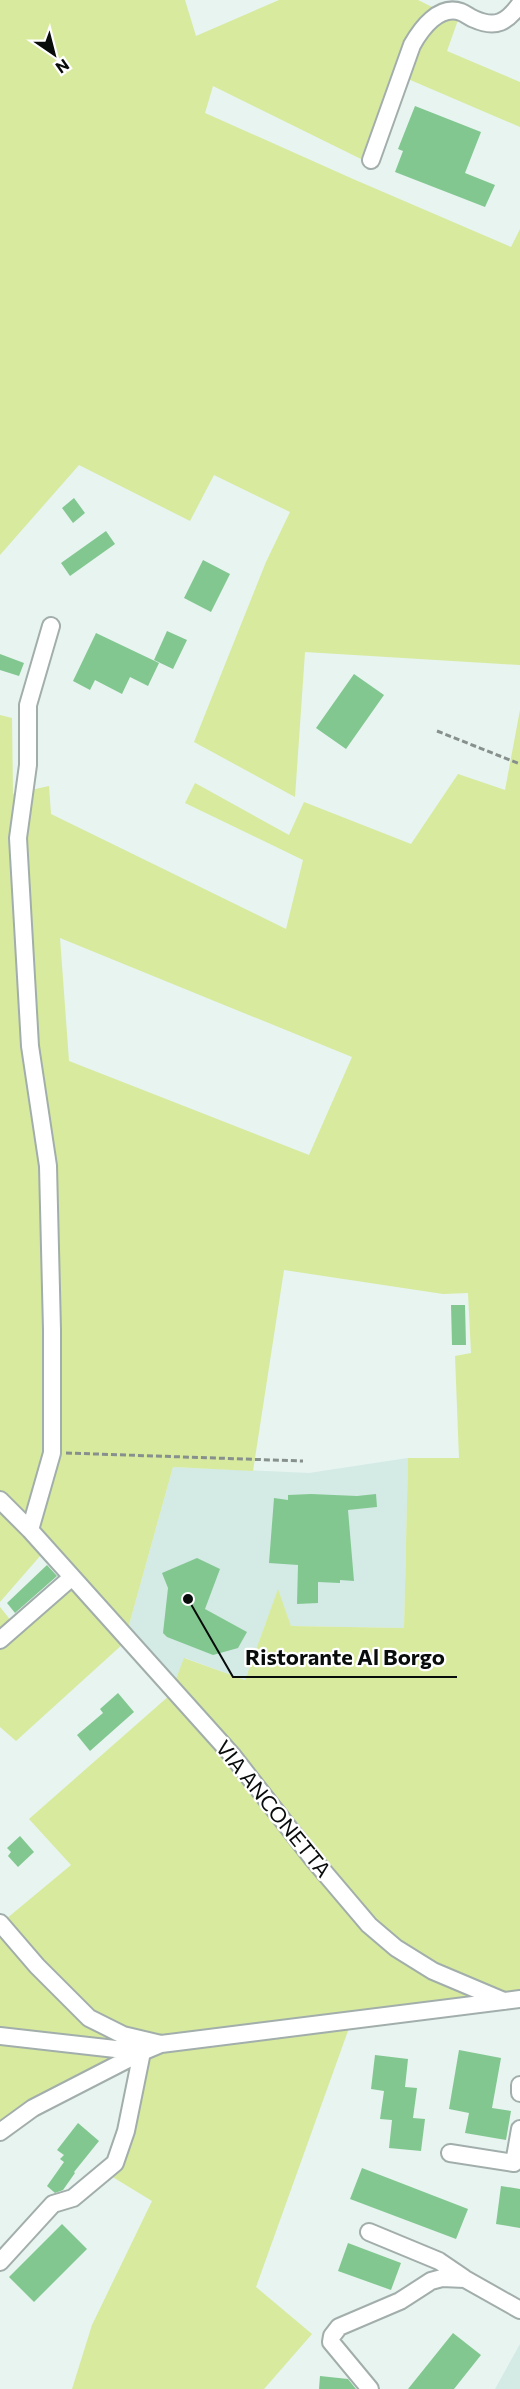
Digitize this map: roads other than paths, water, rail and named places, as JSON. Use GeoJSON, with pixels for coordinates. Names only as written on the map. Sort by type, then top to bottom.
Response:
{"type":"FeatureCollection","features":[{"type":"Feature","properties":{"kind":"street"},"geometry":{"type":"LineString","coordinates":[[371,160],[412,45],[420,30],[443,12],[460,11],[487,24],[498,24],[511,16],[520,3]]}},
{"type":"Feature","properties":{"kind":"street"},"geometry":{"type":"LineString","coordinates":[[30,1530],[52,1453],[48,1166],[30,1046],[18,838],[28,765],[28,705],[51,626]]}},
{"type":"Feature","properties":{"kind":"street","name":"VIA ANCONETTA"},"geometry":{"type":"LineString","coordinates":[[0,1500],[30,1530],[232,1755],[313,1860],[369,1925],[396,1948],[433,1971],[512,2000]]}},
{"type":"Feature","properties":{"kind":"street"},"geometry":{"type":"LineString","coordinates":[[0,1640],[71,1578]]}},
{"type":"Feature","properties":{"kind":"street"},"geometry":{"type":"LineString","coordinates":[[0,1923],[37,1966],[89,2018],[123,2035],[161,2044]]}},
{"type":"Feature","properties":{"kind":"street","name":"VIA ANCONETTA"},"geometry":{"type":"LineString","coordinates":[[0,2132],[33,2108],[161,2044],[512,2000]]}},
{"type":"Feature","properties":{"kind":"street"},"geometry":{"type":"LineString","coordinates":[[0,2036],[142,2052],[126,2131],[115,2163],[73,2198],[53,2204],[0,2262]]}},
{"type":"Feature","properties":{"kind":"street"},"geometry":{"type":"LineString","coordinates":[[520,2085],[520,2092]]}},
{"type":"Feature","properties":{"kind":"street"},"geometry":{"type":"LineString","coordinates":[[450,2153],[514,2163],[520,2129]]}},
{"type":"Feature","properties":{"kind":"street"},"geometry":{"type":"LineString","coordinates":[[369,2232],[439,2261],[465,2279],[520,2310]]}},
{"type":"Feature","properties":{"kind":"street"},"geometry":{"type":"LineString","coordinates":[[370,2389],[331,2342],[332,2336],[339,2327],[400,2301],[431,2282],[442,2278],[465,2279]]}},
{"type":"Feature","properties":{"kind":"place","name":"Ristorante Al Borgo"},"geometry":{"type":"Point","coordinates":[188,1599]}}]}
